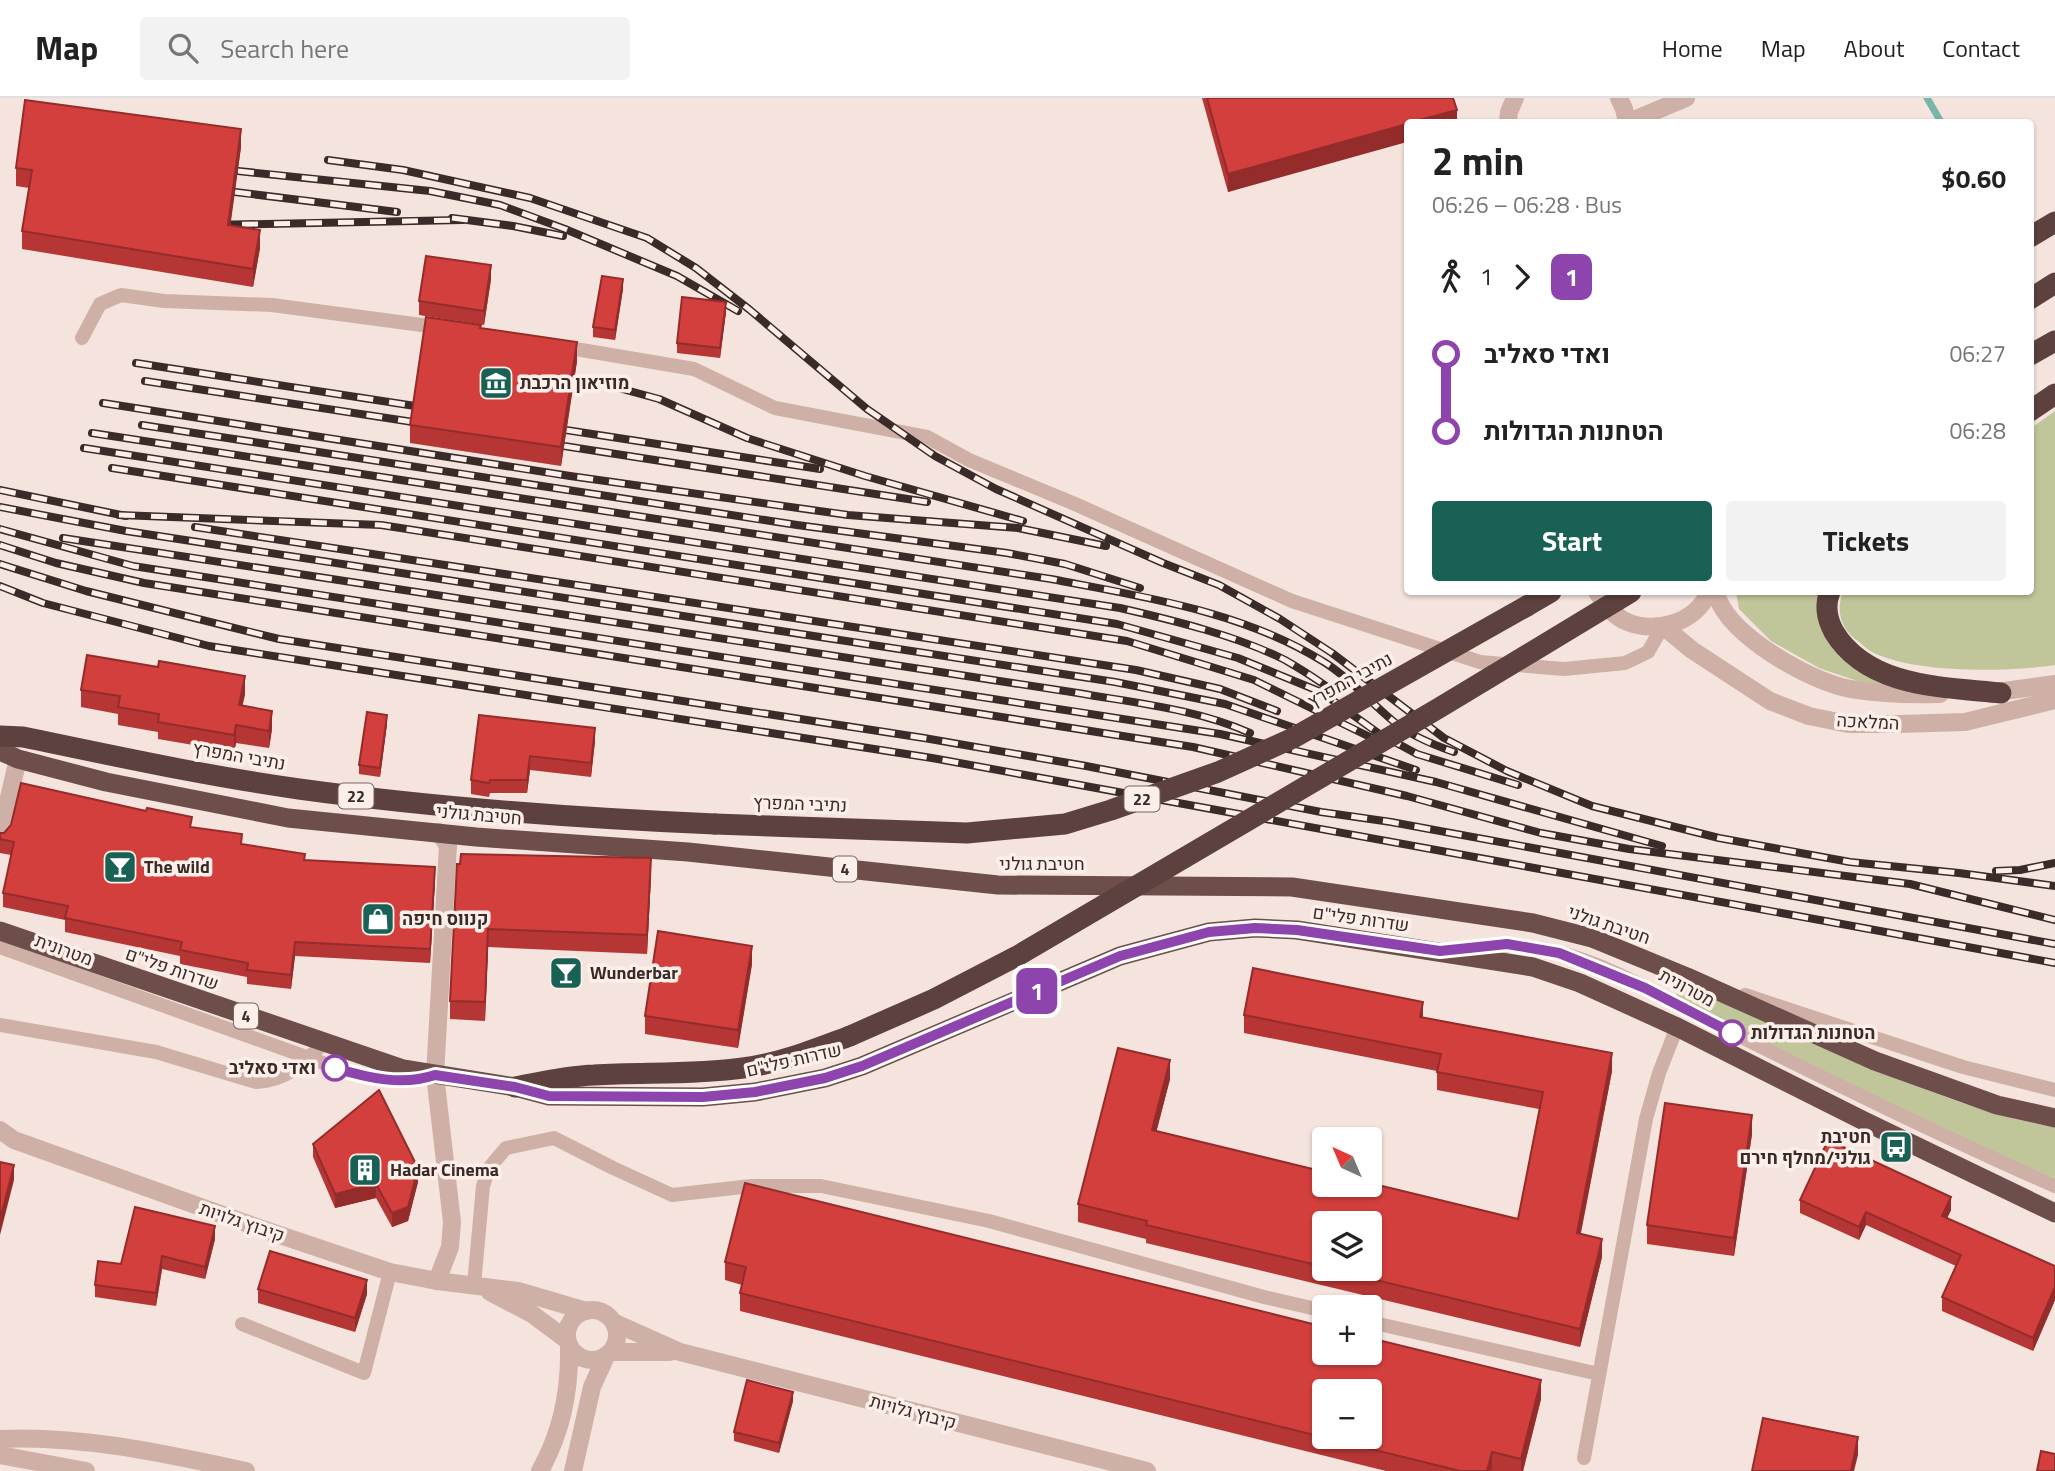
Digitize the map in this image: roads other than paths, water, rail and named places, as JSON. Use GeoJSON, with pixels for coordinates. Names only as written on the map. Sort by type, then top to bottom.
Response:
{"type":"FeatureCollection","features":[{"type":"Feature","properties":{"kind":"highway"},"geometry":{"type":"LineString","coordinates":[[2034,235],[2055,222]]}},
{"type":"Feature","properties":{"kind":"highway"},"geometry":{"type":"LineString","coordinates":[[2034,296],[2055,283]]}},
{"type":"Feature","properties":{"kind":"highway"},"geometry":{"type":"LineString","coordinates":[[2034,353],[2055,341]]}},
{"type":"Feature","properties":{"kind":"highway"},"geometry":{"type":"LineString","coordinates":[[2034,408],[2055,394]]}},
{"type":"Feature","properties":{"kind":"highway","name":"נתיבי המפרץ"},"geometry":{"type":"LineString","coordinates":[[0,736],[23,737],[223,777],[300,789],[479,810],[715,824],[967,833],[1065,824],[1218,772],[1293,738],[1546,595]]}},
{"type":"Feature","properties":{"kind":"highway"},"geometry":{"type":"LineString","coordinates":[[515,1087],[594,1075],[745,1068],[786,1060],[850,1036],[933,999],[1019,955],[1626,595]]}},
{"type":"Feature","properties":{"kind":"highway"},"geometry":{"type":"LineString","coordinates":[[1829,595],[1826,601],[1828,622],[1840,642],[1863,663],[1888,675],[1911,681],[2001,693]]}},
{"type":"Feature","properties":{"kind":"highway","name":"חטיבת גולני"},"geometry":{"type":"LineString","coordinates":[[9,755],[106,782],[288,818],[688,852],[998,885],[1292,887],[1533,923],[1592,938],[1875,1061],[1997,1105],[2055,1118]]}},
{"type":"Feature","properties":{"kind":"highway","name":"שדרות פלי\"ם"},"geometry":{"type":"LineString","coordinates":[[0,931],[403,1069],[515,1087],[549,1096],[703,1097],[755,1092],[825,1078],[862,1066],[1120,956],[1209,932],[1255,928],[1297,930],[1533,967],[1580,983],[1677,1027]]}},
{"type":"Feature","properties":{"kind":"highway"},"geometry":{"type":"LineString","coordinates":[[1677,1027],[2055,1213]]}},
{"type":"Feature","properties":{"kind":"street"},"geometry":{"type":"LineString","coordinates":[[1508,119],[1515,98]]}},
{"type":"Feature","properties":{"kind":"street"},"geometry":{"type":"LineString","coordinates":[[1619,98],[1627,119]]}},
{"type":"Feature","properties":{"kind":"street"},"geometry":{"type":"LineString","coordinates":[[1635,119],[1686,98]]}},
{"type":"Feature","properties":{"kind":"street"},"geometry":{"type":"LineString","coordinates":[[1599,595],[1606,606],[1622,619],[1642,626],[1663,626],[1680,621],[1695,611],[1707,595]]}},
{"type":"Feature","properties":{"kind":"street","name":"המלאכה"},"geometry":{"type":"LineString","coordinates":[[1716,595],[1730,617],[1755,643],[1792,666],[1833,685],[1884,692],[1934,694],[2001,693],[2055,684]]}},
{"type":"Feature","properties":{"kind":"street","name":"המלאכה"},"geometry":{"type":"LineString","coordinates":[[1663,626],[1692,650],[1770,701],[1809,716],[1848,724],[1965,722],[2055,700]]}},
{"type":"Feature","properties":{"kind":"street"},"geometry":{"type":"LineString","coordinates":[[0,836],[9,755]]}},
{"type":"Feature","properties":{"kind":"street"},"geometry":{"type":"LineString","coordinates":[[437,1281],[450,1247],[452,1222],[435,1075],[448,846],[439,832]]}},
{"type":"Feature","properties":{"kind":"street","name":"קיבוץ גלויות"},"geometry":{"type":"LineString","coordinates":[[5,1137],[390,1272],[518,1291],[586,1311]]}},
{"type":"Feature","properties":{"kind":"street","name":"קיבוץ גלויות"},"geometry":{"type":"LineString","coordinates":[[474,1285],[532,1314],[568,1343]]}},
{"type":"Feature","properties":{"kind":"street"},"geometry":{"type":"LineString","coordinates":[[540,1471],[554,1447],[562,1419],[568,1386],[569,1325],[586,1311],[603,1312],[615,1323],[617,1340],[592,1387],[573,1471]]}},
{"type":"Feature","properties":{"kind":"street","name":"קיבוץ גלויות"},"geometry":{"type":"LineString","coordinates":[[615,1323],[680,1352],[1120,1468],[1147,1471]]}},
{"type":"Feature","properties":{"kind":"street"},"geometry":{"type":"LineString","coordinates":[[568,1343],[573,1353],[586,1360],[600,1359],[609,1354]]}},
{"type":"Feature","properties":{"kind":"street","name":"קיבוץ גלויות"},"geometry":{"type":"LineString","coordinates":[[609,1354],[680,1352]]}},
{"type":"Feature","properties":{"kind":"street"},"geometry":{"type":"LineString","coordinates":[[0,1438],[53,1439],[99,1444],[246,1471]]}},
{"type":"Feature","properties":{"kind":"street"},"geometry":{"type":"LineString","coordinates":[[0,1455],[86,1471]]}},
{"type":"Feature","properties":{"kind":"lane"},"geometry":{"type":"LineString","coordinates":[[82,338],[100,304],[121,295],[164,301],[272,305],[464,331]]}},
{"type":"Feature","properties":{"kind":"lane"},"geometry":{"type":"LineString","coordinates":[[546,344],[694,369],[775,408],[927,437],[969,460],[1292,601],[1480,662],[1564,669],[1625,663],[1648,652],[1663,626]]}},
{"type":"Feature","properties":{"kind":"lane","name":"מטרונית"},"geometry":{"type":"LineString","coordinates":[[1440,951],[1507,944],[1559,953],[1602,968],[1943,1137],[2055,1186]]}},
{"type":"Feature","properties":{"kind":"lane","name":"מטרונית"},"geometry":{"type":"LineString","coordinates":[[0,947],[309,1059],[376,1079],[411,1080],[435,1075]]}},
{"type":"Feature","properties":{"kind":"lane","name":"מטרונית"},"geometry":{"type":"LineString","coordinates":[[1687,977],[1808,1014],[1962,1067],[2055,1090]]}},
{"type":"Feature","properties":{"kind":"lane"},"geometry":{"type":"LineString","coordinates":[[0,1025],[156,1052],[247,1081],[263,1082],[296,1070],[324,1042]]}},
{"type":"Feature","properties":{"kind":"lane"},"geometry":{"type":"LineString","coordinates":[[1584,1458],[1646,1119],[1659,1073],[1677,1027]]}},
{"type":"Feature","properties":{"kind":"lane"},"geometry":{"type":"LineString","coordinates":[[474,1285],[483,1186],[489,1168],[506,1147],[554,1138],[672,1195],[751,1186],[821,1186],[989,1221],[1312,1308]]}},
{"type":"Feature","properties":{"kind":"lane"},"geometry":{"type":"LineString","coordinates":[[242,1324],[364,1374],[390,1272]]}},
{"type":"Feature","properties":{"kind":"lane"},"geometry":{"type":"LineString","coordinates":[[1382,1325],[1599,1374]]}},
{"type":"Feature","properties":{"kind":"waterway"},"geometry":{"type":"LineString","coordinates":[[1927,98],[1939,119]]}},
{"type":"Feature","properties":{"kind":"railway"},"geometry":{"type":"LineString","coordinates":[[328,160],[403,170],[530,198],[647,238],[696,268],[867,409],[935,456],[996,489],[1219,585],[1280,619],[1332,653],[1444,738],[1507,771],[1592,806],[1719,838],[1850,862],[2055,886]]}},
{"type":"Feature","properties":{"kind":"railway"},"geometry":{"type":"LineString","coordinates":[[238,171],[430,191],[500,205],[677,276],[738,311]]}},
{"type":"Feature","properties":{"kind":"railway"},"geometry":{"type":"LineString","coordinates":[[235,192],[397,212]]}},
{"type":"Feature","properties":{"kind":"railway"},"geometry":{"type":"LineString","coordinates":[[452,218],[563,236]]}},
{"type":"Feature","properties":{"kind":"railway"},"geometry":{"type":"LineString","coordinates":[[210,225],[462,220]]}},
{"type":"Feature","properties":{"kind":"railway"},"geometry":{"type":"LineString","coordinates":[[136,363],[415,406]]}},
{"type":"Feature","properties":{"kind":"railway"},"geometry":{"type":"LineString","coordinates":[[145,381],[413,422]]}},
{"type":"Feature","properties":{"kind":"railway"},"geometry":{"type":"LineString","coordinates":[[615,387],[659,399],[747,438],[865,476],[1023,521]]}},
{"type":"Feature","properties":{"kind":"railway"},"geometry":{"type":"LineString","coordinates":[[103,403],[570,476],[848,515],[1018,528],[1106,546]]}},
{"type":"Feature","properties":{"kind":"railway"},"geometry":{"type":"LineString","coordinates":[[142,425],[797,525],[1007,553],[1065,564],[1140,588]]}},
{"type":"Feature","properties":{"kind":"railway"},"geometry":{"type":"LineString","coordinates":[[566,430],[820,469]]}},
{"type":"Feature","properties":{"kind":"railway"},"geometry":{"type":"LineString","coordinates":[[92,433],[1051,579],[1192,608],[1260,630],[1324,662],[1406,731],[1454,752]]}},
{"type":"Feature","properties":{"kind":"railway"},"geometry":{"type":"LineString","coordinates":[[564,446],[927,502]]}},
{"type":"Feature","properties":{"kind":"railway"},"geometry":{"type":"LineString","coordinates":[[84,448],[1120,608],[1183,623],[1247,643],[1285,660],[1326,686]]}},
{"type":"Feature","properties":{"kind":"railway"},"geometry":{"type":"LineString","coordinates":[[112,468],[1117,624],[1238,658],[1321,692],[1378,733],[1417,754],[1518,785]]}},
{"type":"Feature","properties":{"kind":"railway"},"geometry":{"type":"LineString","coordinates":[[0,490],[126,516]]}},
{"type":"Feature","properties":{"kind":"railway"},"geometry":{"type":"LineString","coordinates":[[0,507],[126,531],[1115,682],[1225,704],[1416,770]]}},
{"type":"Feature","properties":{"kind":"railway"},"geometry":{"type":"LineString","coordinates":[[119,515],[381,525],[1127,641],[1254,680],[1376,740]]}},
{"type":"Feature","properties":{"kind":"railway"},"geometry":{"type":"LineString","coordinates":[[195,527],[1136,670],[1220,689],[1277,711]]}},
{"type":"Feature","properties":{"kind":"railway"},"geometry":{"type":"LineString","coordinates":[[0,529],[133,566],[1220,734],[1436,782],[1662,846]]}},
{"type":"Feature","properties":{"kind":"railway"},"geometry":{"type":"LineString","coordinates":[[63,538],[1121,700],[1187,712],[1250,733]]}},
{"type":"Feature","properties":{"kind":"railway"},"geometry":{"type":"LineString","coordinates":[[0,545],[56,563],[144,583],[1193,747],[1407,796],[1541,833],[1629,849],[1910,884],[2055,920]]}},
{"type":"Feature","properties":{"kind":"railway"},"geometry":{"type":"LineString","coordinates":[[0,564],[86,591],[279,639],[924,738],[2055,944]]}},
{"type":"Feature","properties":{"kind":"railway"},"geometry":{"type":"LineString","coordinates":[[0,586],[43,603],[209,646],[932,758],[2055,963]]}},
{"type":"Feature","properties":{"kind":"railway"},"geometry":{"type":"LineString","coordinates":[[1996,871],[2020,870],[2055,863]]}},
{"type":"Feature","properties":{"kind":"place","name":"מוזיאון הרכבת"},"geometry":{"type":"Point","coordinates":[496,383]}},
{"type":"Feature","properties":{"kind":"place","name":"The wild"},"geometry":{"type":"Point","coordinates":[120,867]}},
{"type":"Feature","properties":{"kind":"place","name":"קנווס חיפה"},"geometry":{"type":"Point","coordinates":[378,919]}},
{"type":"Feature","properties":{"kind":"place","name":"Wunderbar"},"geometry":{"type":"Point","coordinates":[566,973]}},
{"type":"Feature","properties":{"kind":"place","name":"הטחנות הגדולות"},"geometry":{"type":"Point","coordinates":[1732,1033]}},
{"type":"Feature","properties":{"kind":"place","name":"ואדי סאליב"},"geometry":{"type":"Point","coordinates":[335,1068]}},
{"type":"Feature","properties":{"kind":"place","name":"חטיבת גולני/מחלף חירם"},"geometry":{"type":"Point","coordinates":[1896,1147]}},
{"type":"Feature","properties":{"kind":"place","name":"Hadar Cinema"},"geometry":{"type":"Point","coordinates":[365,1170]}}]}
